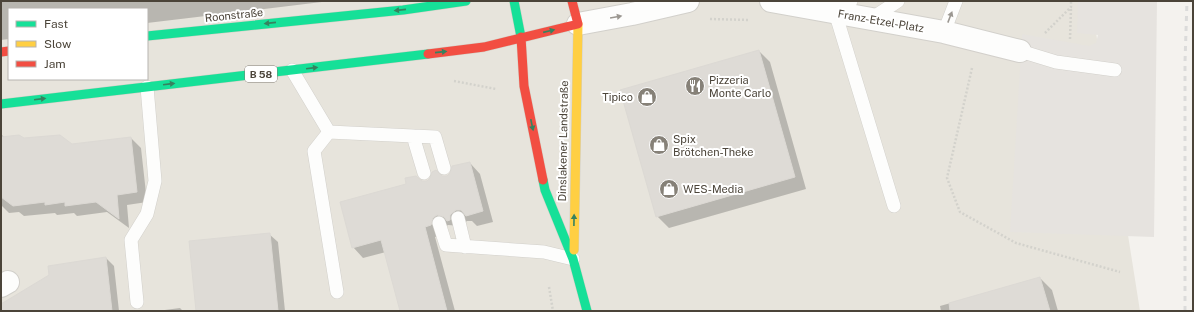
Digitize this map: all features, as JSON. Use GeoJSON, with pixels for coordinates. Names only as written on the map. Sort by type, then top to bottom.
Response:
{"type":"FeatureCollection","features":[{"type":"Feature","properties":{"kind":"main road","name":"Roonstraße"},"geometry":{"type":"LineString","coordinates":[[148,36],[403,10],[466,1]]}},
{"type":"Feature","properties":{"kind":"main road","name":"Dinslakener Landstraße"},"geometry":{"type":"LineString","coordinates":[[514,1],[520,37],[524,86],[545,190],[573,259],[587,311]]}},
{"type":"Feature","properties":{"kind":"main road","name":"Dinslakener Landstraße"},"geometry":{"type":"LineString","coordinates":[[572,1],[578,24],[573,259]]}},
{"type":"Feature","properties":{"kind":"main road","name":"B 58"},"geometry":{"type":"LineString","coordinates":[[1,104],[484,47],[578,24]]}},
{"type":"Feature","properties":{"kind":"street"},"geometry":{"type":"LineString","coordinates":[[578,24],[632,14],[688,1]]}},
{"type":"Feature","properties":{"kind":"street","name":"Franz-Etzel-Platz"},"geometry":{"type":"LineString","coordinates":[[770,1],[843,7],[871,19],[944,32],[1020,51]]}},
{"type":"Feature","properties":{"kind":"lane"},"geometry":{"type":"LineString","coordinates":[[871,19],[898,1]]}},
{"type":"Feature","properties":{"kind":"lane"},"geometry":{"type":"LineString","coordinates":[[944,32],[956,1]]}},
{"type":"Feature","properties":{"kind":"lane"},"geometry":{"type":"LineString","coordinates":[[843,7],[894,206]]}},
{"type":"Feature","properties":{"kind":"lane"},"geometry":{"type":"LineString","coordinates":[[1020,51],[1056,62],[1115,70]]}},
{"type":"Feature","properties":{"kind":"lane"},"geometry":{"type":"LineString","coordinates":[[292,70],[329,132]]}},
{"type":"Feature","properties":{"kind":"lane"},"geometry":{"type":"LineString","coordinates":[[137,302],[131,240],[147,214],[155,181],[147,87]]}},
{"type":"Feature","properties":{"kind":"lane"},"geometry":{"type":"LineString","coordinates":[[329,132],[435,137],[444,168]]}},
{"type":"Feature","properties":{"kind":"lane"},"geometry":{"type":"LineString","coordinates":[[329,132],[314,151],[337,292]]}},
{"type":"Feature","properties":{"kind":"lane"},"geometry":{"type":"LineString","coordinates":[[413,136],[424,174]]}},
{"type":"Feature","properties":{"kind":"lane"},"geometry":{"type":"LineString","coordinates":[[458,218],[465,247]]}},
{"type":"Feature","properties":{"kind":"lane"},"geometry":{"type":"LineString","coordinates":[[439,223],[446,245],[544,252],[573,259]]}},
{"type":"Feature","properties":{"kind":"path"},"geometry":{"type":"LineString","coordinates":[[1069,64],[1071,1]]}},
{"type":"Feature","properties":{"kind":"path"},"geometry":{"type":"LineString","coordinates":[[1020,51],[1046,32],[1071,7]]}},
{"type":"Feature","properties":{"kind":"path"},"geometry":{"type":"LineString","coordinates":[[973,66],[947,178],[960,212],[1016,244],[1120,272]]}},
{"type":"Feature","properties":{"kind":"shaded area"},"geometry":{"type":"Polygon","coordinates":[[[1,1],[1091,1],[1140,311],[1,311],[1,1]]]}},
{"type":"Feature","properties":{"kind":"shaded area"},"geometry":{"type":"Polygon","coordinates":[[[1078,1],[1157,1],[1154,237],[1010,232],[1022,34],[1089,46],[1096,43],[1098,35],[1077,33],[1078,1]]]}},
{"type":"Feature","properties":{"kind":"building"},"geometry":{"type":"Polygon","coordinates":[[[759,50],[795,177],[656,217],[620,90],[759,50]]]}},
{"type":"Feature","properties":{"kind":"building"},"geometry":{"type":"Polygon","coordinates":[[[19,135],[24,138],[60,135],[72,144],[131,137],[137,192],[117,195],[119,219],[96,202],[65,206],[65,202],[45,205],[45,202],[13,206],[1,197],[1,137],[19,135]]]}},
{"type":"Feature","properties":{"kind":"building"},"geometry":{"type":"Polygon","coordinates":[[[470,162],[483,211],[466,216],[461,210],[456,210],[450,215],[450,220],[447,221],[444,217],[437,215],[433,218],[431,225],[425,227],[447,311],[400,311],[381,240],[352,248],[340,202],[406,184],[405,178],[416,176],[422,181],[427,181],[432,172],[436,170],[442,176],[447,176],[450,173],[452,166],[470,162]]]}},
{"type":"Feature","properties":{"kind":"building"},"geometry":{"type":"Polygon","coordinates":[[[270,233],[278,311],[196,311],[189,241],[270,233]]]}},
{"type":"Feature","properties":{"kind":"building"},"geometry":{"type":"Polygon","coordinates":[[[106,257],[112,311],[1,311],[1,304],[49,275],[48,266],[106,257]]]}},
{"type":"Feature","properties":{"kind":"building"},"geometry":{"type":"Polygon","coordinates":[[[1040,277],[1050,311],[950,311],[949,303],[1040,277]]]}},
{"type":"Feature","properties":{"kind":"railway"},"geometry":{"type":"LineString","coordinates":[[1185,311],[1185,62],[1187,1]]}},
{"type":"Feature","properties":{"kind":"traffic: fast"},"geometry":{"type":"LineString","coordinates":[[148,36],[403,10],[466,1]]}},
{"type":"Feature","properties":{"kind":"traffic: fast"},"geometry":{"type":"LineString","coordinates":[[514,1],[521,37]]}},
{"type":"Feature","properties":{"kind":"traffic: fast"},"geometry":{"type":"LineString","coordinates":[[1,104],[428,54]]}},
{"type":"Feature","properties":{"kind":"traffic: fast"},"geometry":{"type":"LineString","coordinates":[[543,180],[545,190],[573,259],[587,311]]}},
{"type":"Feature","properties":{"kind":"traffic: slow"},"geometry":{"type":"LineString","coordinates":[[574,250],[578,24]]}},
{"type":"Feature","properties":{"kind":"traffic: jam"},"geometry":{"type":"LineString","coordinates":[[428,54],[484,47],[578,24],[572,1]]}},
{"type":"Feature","properties":{"kind":"traffic: jam"},"geometry":{"type":"LineString","coordinates":[[521,37],[524,86],[543,180]]}},
{"type":"Feature","properties":{"kind":"traffic: jam"},"geometry":{"type":"LineString","coordinates":[[1,52],[8,51]]}},
{"type":"Feature","properties":{"kind":"place","name":"Pizzeria Monte Carlo"},"geometry":{"type":"Point","coordinates":[695,86]}},
{"type":"Feature","properties":{"kind":"place","name":"Tipico"},"geometry":{"type":"Point","coordinates":[647,97]}},
{"type":"Feature","properties":{"kind":"place","name":"Spix Brötchen-Theke"},"geometry":{"type":"Point","coordinates":[659,145]}},
{"type":"Feature","properties":{"kind":"place","name":"WES-Media"},"geometry":{"type":"Point","coordinates":[669,189]}}]}
